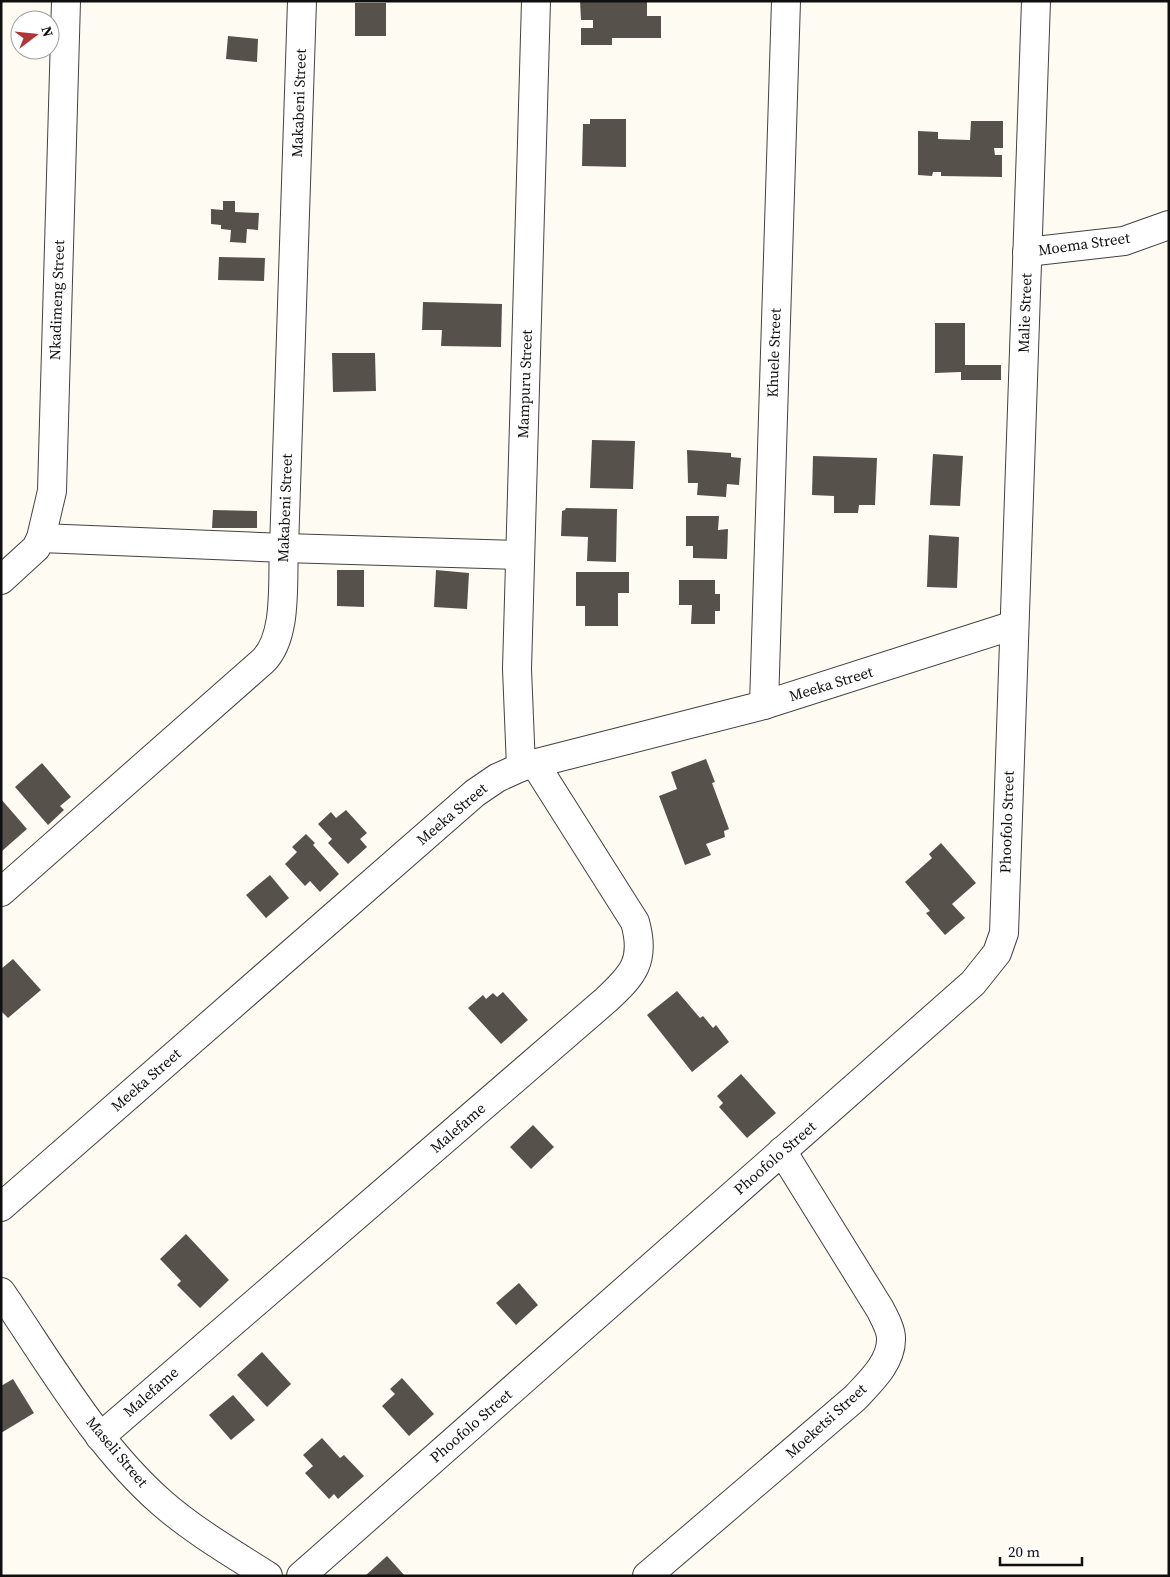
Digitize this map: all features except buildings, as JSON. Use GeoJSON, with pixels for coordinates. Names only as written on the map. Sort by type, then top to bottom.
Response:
{"type":"FeatureCollection","features":[{"type":"Feature","properties":{"kind":"street","name":"Nkadimeng Street"},"geometry":{"type":"LineString","coordinates":[[1,580],[36,548],[41,538],[52,491],[66,1]]}},
{"type":"Feature","properties":{"kind":"street","name":"Makabeni Street"},"geometry":{"type":"LineString","coordinates":[[1,892],[272,653],[279,635],[284,548],[302,1]]}},
{"type":"Feature","properties":{"kind":"street","name":"Mampuru Street"},"geometry":{"type":"LineString","coordinates":[[528,766],[517,669],[536,1]]}},
{"type":"Feature","properties":{"kind":"street","name":"Khuele Street"},"geometry":{"type":"LineString","coordinates":[[764,705],[786,1]]}},
{"type":"Feature","properties":{"kind":"street","name":"Malie Street"},"geometry":{"type":"LineString","coordinates":[[1014,625],[1036,1]]}},
{"type":"Feature","properties":{"kind":"street","name":"Moema Street"},"geometry":{"type":"LineString","coordinates":[[1027,252],[1124,241],[1169,225]]}},
{"type":"Feature","properties":{"kind":"street"},"geometry":{"type":"LineString","coordinates":[[41,538],[520,555]]}},
{"type":"Feature","properties":{"kind":"street","name":"Meeka Street"},"geometry":{"type":"LineString","coordinates":[[1,1207],[475,793],[496,778],[528,766],[764,705],[1014,625]]}},
{"type":"Feature","properties":{"kind":"street","name":"Phoofolo Street"},"geometry":{"type":"LineString","coordinates":[[301,1576],[973,984],[997,952],[1004,934],[1014,625]]}},
{"type":"Feature","properties":{"kind":"street","name":"Malefame"},"geometry":{"type":"LineString","coordinates":[[100,1436],[628,980],[636,967],[639,953],[640,937],[635,922],[528,766]]}},
{"type":"Feature","properties":{"kind":"street","name":"Moeketsi Street"},"geometry":{"type":"LineString","coordinates":[[647,1576],[855,1398],[876,1375],[888,1356],[892,1338],[880,1309],[782,1151]]}},
{"type":"Feature","properties":{"kind":"street","name":"Maseli Street"},"geometry":{"type":"LineString","coordinates":[[1,1292],[100,1436],[135,1477],[162,1503],[191,1526],[268,1576]]}}]}
